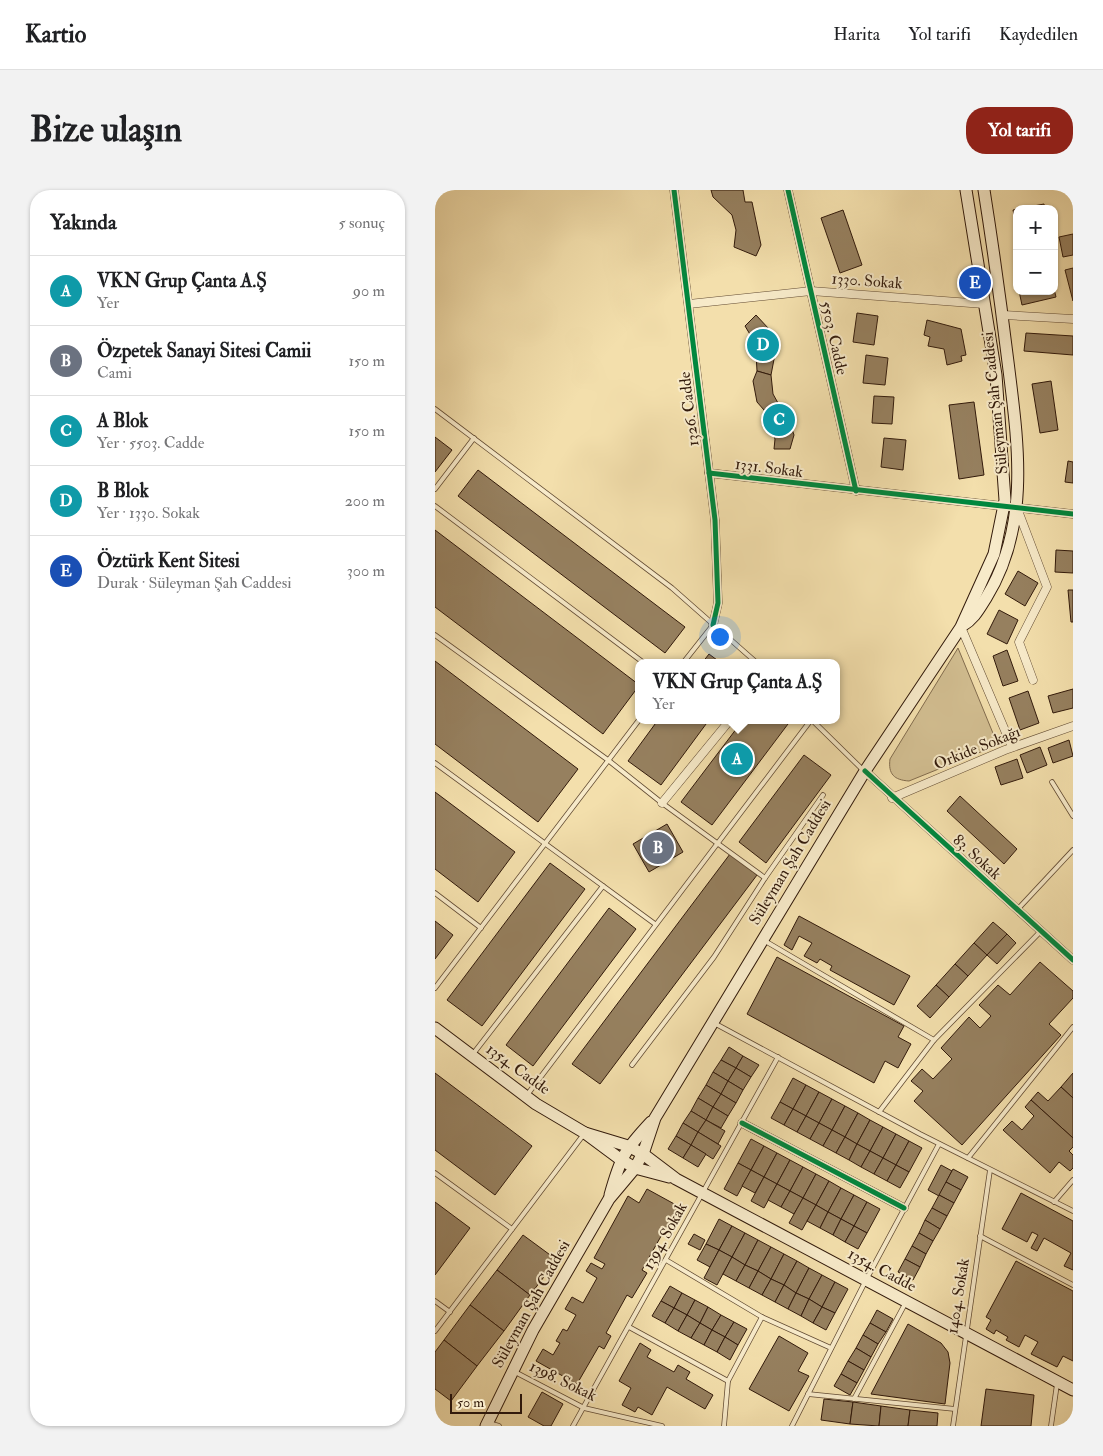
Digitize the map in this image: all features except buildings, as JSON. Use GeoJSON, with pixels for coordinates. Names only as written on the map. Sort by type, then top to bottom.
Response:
{"type":"FeatureCollection","features":[{"type":"Feature","properties":{"kind":"main road","name":"Süleyman Şah Caddesi"},"geometry":{"type":"LineString","coordinates":[[655,1118],[865,771],[961,627],[994,554],[1005,500],[996,375],[966,190]]}},
{"type":"Feature","properties":{"kind":"main road","name":"Süleyman Şah Caddesi"},"geometry":{"type":"LineString","coordinates":[[961,627],[972,620],[1005,561],[1017,508],[1019,483],[1017,441],[1003,315],[984,190]]}},
{"type":"Feature","properties":{"kind":"main road","name":"1354. Cadde"},"geometry":{"type":"LineString","coordinates":[[435,1028],[526,1096],[585,1133],[620,1160],[635,1168],[676,1179]]}},
{"type":"Feature","properties":{"kind":"main road"},"geometry":{"type":"LineString","coordinates":[[609,1199],[620,1160],[628,1146],[655,1118]]}},
{"type":"Feature","properties":{"kind":"main road"},"geometry":{"type":"LineString","coordinates":[[609,1199],[635,1168],[643,1154],[655,1118]]}},
{"type":"Feature","properties":{"kind":"main road","name":"1354. Cadde"},"geometry":{"type":"LineString","coordinates":[[585,1133],[628,1146],[643,1154],[676,1179],[703,1194],[1073,1390]]}},
{"type":"Feature","properties":{"kind":"main road","name":"Süleyman Şah Caddesi"},"geometry":{"type":"LineString","coordinates":[[487,1424],[533,1330],[609,1199]]}},
{"type":"Feature","properties":{"kind":"street"},"geometry":{"type":"LineString","coordinates":[[435,192],[439,190]]}},
{"type":"Feature","properties":{"kind":"street","name":"1326. Cadde"},"geometry":{"type":"LineString","coordinates":[[674,190],[715,520],[718,602],[713,625]]}},
{"type":"Feature","properties":{"kind":"street","name":"5503. Cadde"},"geometry":{"type":"LineString","coordinates":[[788,190],[856,491]]}},
{"type":"Feature","properties":{"kind":"street","name":"1330. Sokak"},"geometry":{"type":"LineString","coordinates":[[689,304],[811,291],[984,304]]}},
{"type":"Feature","properties":{"kind":"street"},"geometry":{"type":"LineString","coordinates":[[1003,315],[1073,319]]}},
{"type":"Feature","properties":{"kind":"street","name":"1331. Sokak"},"geometry":{"type":"LineString","coordinates":[[709,473],[1073,514]]}},
{"type":"Feature","properties":{"kind":"street"},"geometry":{"type":"LineString","coordinates":[[1017,508],[1047,587],[1019,642],[1033,680]]}},
{"type":"Feature","properties":{"kind":"street"},"geometry":{"type":"LineString","coordinates":[[961,627],[1013,747]]}},
{"type":"Feature","properties":{"kind":"street"},"geometry":{"type":"LineString","coordinates":[[662,803],[727,724]]}},
{"type":"Feature","properties":{"kind":"street","name":"Orkide Sokağı"},"geometry":{"type":"LineString","coordinates":[[892,798],[1013,747],[1073,726]]}},
{"type":"Feature","properties":{"kind":"street","name":"83. Sokak"},"geometry":{"type":"LineString","coordinates":[[865,771],[892,798],[1073,960]]}},
{"type":"Feature","properties":{"kind":"street"},"geometry":{"type":"LineString","coordinates":[[742,1124],[904,1208]]}},
{"type":"Feature","properties":{"kind":"lane"},"geometry":{"type":"LineString","coordinates":[[435,409],[672,588],[752,659]]}},
{"type":"Feature","properties":{"kind":"lane"},"geometry":{"type":"LineString","coordinates":[[435,488],[473,438]]}},
{"type":"Feature","properties":{"kind":"lane"},"geometry":{"type":"LineString","coordinates":[[435,506],[639,659]]}},
{"type":"Feature","properties":{"kind":"lane"},"geometry":{"type":"LineString","coordinates":[[686,659],[713,625]]}},
{"type":"Feature","properties":{"kind":"lane"},"geometry":{"type":"LineString","coordinates":[[435,635],[608,760],[662,803],[717,841],[765,878]]}},
{"type":"Feature","properties":{"kind":"lane"},"geometry":{"type":"LineString","coordinates":[[435,988],[636,724]]}},
{"type":"Feature","properties":{"kind":"lane"},"geometry":{"type":"LineString","coordinates":[[526,1096],[717,841],[808,724]]}},
{"type":"Feature","properties":{"kind":"lane"},"geometry":{"type":"LineString","coordinates":[[815,724],[865,771]]}},
{"type":"Feature","properties":{"kind":"lane"},"geometry":{"type":"LineString","coordinates":[[435,763],[655,924]]}},
{"type":"Feature","properties":{"kind":"lane"},"geometry":{"type":"LineString","coordinates":[[1052,782],[1073,816]]}},
{"type":"Feature","properties":{"kind":"lane"},"geometry":{"type":"LineString","coordinates":[[632,1065],[714,957],[765,878],[823,795]]}},
{"type":"Feature","properties":{"kind":"lane"},"geometry":{"type":"LineString","coordinates":[[1017,910],[1073,850]]}},
{"type":"Feature","properties":{"kind":"lane"},"geometry":{"type":"LineString","coordinates":[[472,1056],[603,886]]}},
{"type":"Feature","properties":{"kind":"lane"},"geometry":{"type":"LineString","coordinates":[[435,893],[481,928]]}},
{"type":"Feature","properties":{"kind":"lane"},"geometry":{"type":"LineString","coordinates":[[879,1112],[933,1040],[1040,932]]}},
{"type":"Feature","properties":{"kind":"lane"},"geometry":{"type":"LineString","coordinates":[[762,939],[933,1040]]}},
{"type":"Feature","properties":{"kind":"lane"},"geometry":{"type":"LineString","coordinates":[[712,1022],[939,1144],[1073,1211]]}},
{"type":"Feature","properties":{"kind":"lane"},"geometry":{"type":"LineString","coordinates":[[968,1158],[1073,1027]]}},
{"type":"Feature","properties":{"kind":"lane","name":"1394. Sokak"},"geometry":{"type":"LineString","coordinates":[[573,1426],[778,1057]]}},
{"type":"Feature","properties":{"kind":"lane"},"geometry":{"type":"LineString","coordinates":[[435,1331],[585,1133]]}},
{"type":"Feature","properties":{"kind":"lane"},"geometry":{"type":"LineString","coordinates":[[793,1426],[866,1280],[939,1144]]}},
{"type":"Feature","properties":{"kind":"lane","name":"1404. Sokak"},"geometry":{"type":"LineString","coordinates":[[953,1426],[965,1332],[990,1170]]}},
{"type":"Feature","properties":{"kind":"lane"},"geometry":{"type":"LineString","coordinates":[[435,1173],[511,1229]]}},
{"type":"Feature","properties":{"kind":"lane"},"geometry":{"type":"LineString","coordinates":[[1054,1202],[1073,1180]]}},
{"type":"Feature","properties":{"kind":"lane"},"geometry":{"type":"LineString","coordinates":[[980,1236],[1073,1285]]}},
{"type":"Feature","properties":{"kind":"lane"},"geometry":{"type":"LineString","coordinates":[[666,1260],[762,1317],[831,1348]]}},
{"type":"Feature","properties":{"kind":"lane"},"geometry":{"type":"LineString","coordinates":[[435,1301],[449,1312]]}},
{"type":"Feature","properties":{"kind":"lane"},"geometry":{"type":"LineString","coordinates":[[854,1399],[907,1301]]}},
{"type":"Feature","properties":{"kind":"lane"},"geometry":{"type":"LineString","coordinates":[[724,1426],[728,1381],[762,1317]]}},
{"type":"Feature","properties":{"kind":"lane"},"geometry":{"type":"LineString","coordinates":[[629,1327],[728,1381]]}},
{"type":"Feature","properties":{"kind":"lane","name":"1398. Sokak"},"geometry":{"type":"LineString","coordinates":[[513,1370],[584,1408],[646,1424],[662,1426]]}},
{"type":"Feature","properties":{"kind":"lane"},"geometry":{"type":"LineString","coordinates":[[1051,1426],[1057,1381]]}},
{"type":"Feature","properties":{"kind":"lane"},"geometry":{"type":"LineString","coordinates":[[808,1394],[955,1410]]}},
{"type":"Feature","properties":{"kind":"lane"},"geometry":{"type":"LineString","coordinates":[[487,1424],[499,1426]]}},
{"type":"Feature","properties":{"kind":"shaded area"},"geometry":{"type":"Polygon","coordinates":[[[958,648],[997,743],[993,747],[909,781],[896,778],[890,769],[890,759],[958,648]]]}},
{"type":"Feature","properties":{"kind":"cycle path"},"geometry":{"type":"LineString","coordinates":[[674,190],[715,520],[718,603],[713,625]]}},
{"type":"Feature","properties":{"kind":"cycle path"},"geometry":{"type":"LineString","coordinates":[[788,190],[856,491]]}},
{"type":"Feature","properties":{"kind":"cycle path"},"geometry":{"type":"LineString","coordinates":[[709,473],[1073,514]]}},
{"type":"Feature","properties":{"kind":"cycle path"},"geometry":{"type":"LineString","coordinates":[[865,771],[1073,960]]}},
{"type":"Feature","properties":{"kind":"cycle path"},"geometry":{"type":"LineString","coordinates":[[742,1123],[904,1208]]}},
{"type":"Feature","properties":{"kind":"place","name":"Öztürk Kent Sitesi"},"geometry":{"type":"Point","coordinates":[975,283]}},
{"type":"Feature","properties":{"kind":"place","name":"B Blok"},"geometry":{"type":"Point","coordinates":[763,345]}},
{"type":"Feature","properties":{"kind":"place","name":"A Blok"},"geometry":{"type":"Point","coordinates":[779,420]}},
{"type":"Feature","properties":{"kind":"place","name":"VKN Grup Çanta A.Ş"},"geometry":{"type":"Point","coordinates":[737,759]}},
{"type":"Feature","properties":{"kind":"place","name":"Özpetek Sanayi Sitesi Camii"},"geometry":{"type":"Point","coordinates":[658,848]}}]}
